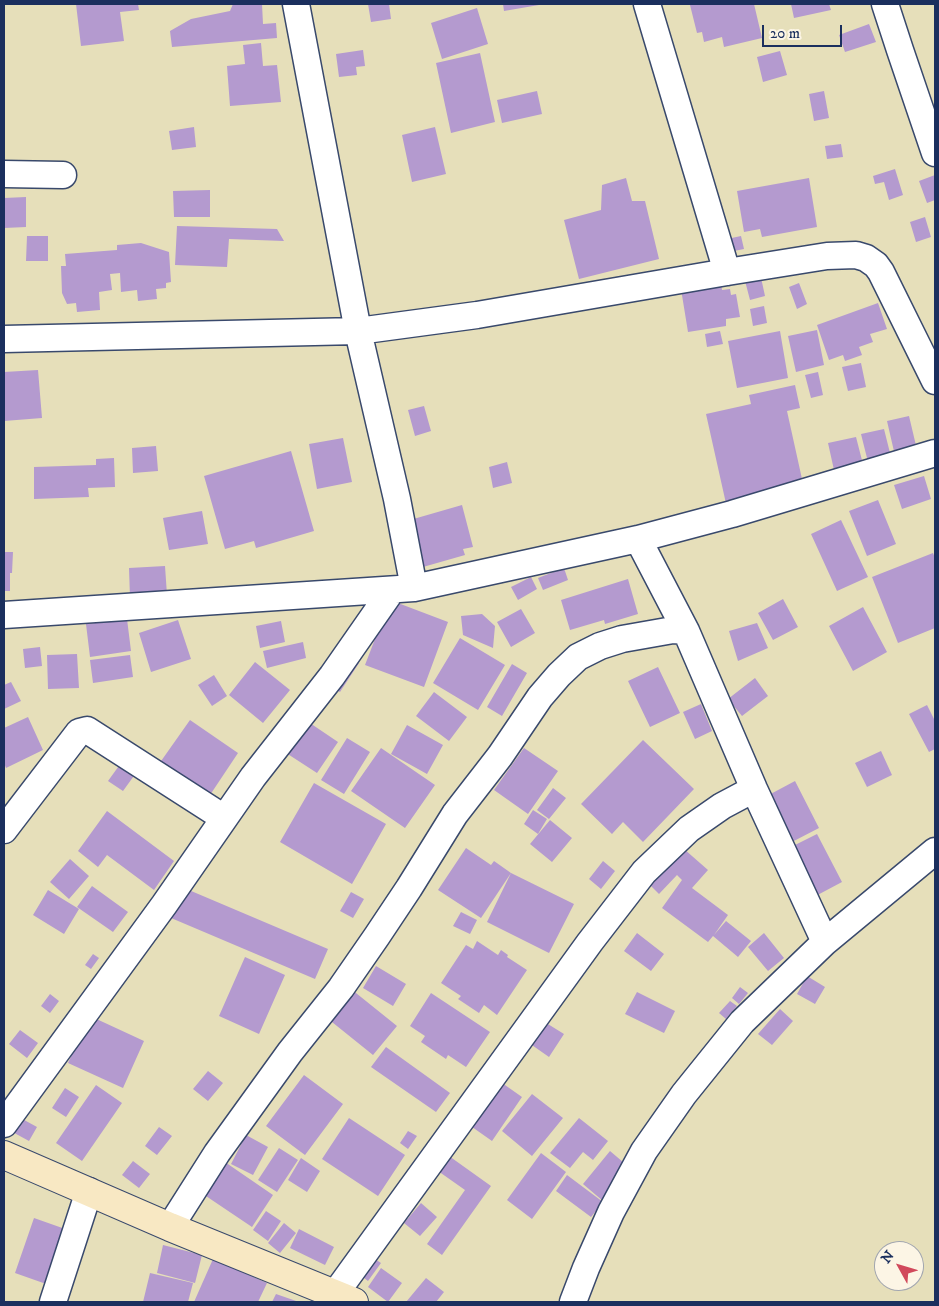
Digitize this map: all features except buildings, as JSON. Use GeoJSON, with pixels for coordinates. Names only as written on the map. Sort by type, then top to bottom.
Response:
{"type":"FeatureCollection","features":[{"type":"Feature","properties":{"kind":"street"},"geometry":{"type":"LineString","coordinates":[[4,1124],[164,905],[253,777],[403,589],[397,499],[358,331],[296,4]]}},
{"type":"Feature","properties":{"kind":"street"},"geometry":{"type":"LineString","coordinates":[[647,4],[727,272]]}},
{"type":"Feature","properties":{"kind":"street"},"geometry":{"type":"LineString","coordinates":[[886,4],[935,154]]}},
{"type":"Feature","properties":{"kind":"street"},"geometry":{"type":"LineString","coordinates":[[4,174],[63,175]]}},
{"type":"Feature","properties":{"kind":"street"},"geometry":{"type":"LineString","coordinates":[[4,339],[358,331],[477,315],[826,256],[856,256],[866,258],[876,265],[881,272],[935,381]]}},
{"type":"Feature","properties":{"kind":"street"},"geometry":{"type":"LineString","coordinates":[[4,615],[403,589],[638,539],[935,454]]}},
{"type":"Feature","properties":{"kind":"street"},"geometry":{"type":"LineString","coordinates":[[638,539],[686,631],[754,789],[825,942]]}},
{"type":"Feature","properties":{"kind":"street"},"geometry":{"type":"LineString","coordinates":[[170,1227],[217,1153],[377,936],[455,814],[559,675],[578,657],[600,646],[622,639],[673,630],[686,631]]}},
{"type":"Feature","properties":{"kind":"street"},"geometry":{"type":"LineString","coordinates":[[4,830],[79,732],[86,730],[224,818]]}},
{"type":"Feature","properties":{"kind":"street"},"geometry":{"type":"LineString","coordinates":[[4,1155],[341,1299],[590,942],[644,872],[689,829],[722,806],[754,789]]}},
{"type":"Feature","properties":{"kind":"street"},"geometry":{"type":"LineString","coordinates":[[573,1302],[611,1212],[644,1151],[684,1094],[742,1022],[825,942],[935,851]]}},
{"type":"Feature","properties":{"kind":"street"},"geometry":{"type":"LineString","coordinates":[[53,1302],[89,1191]]}}]}
